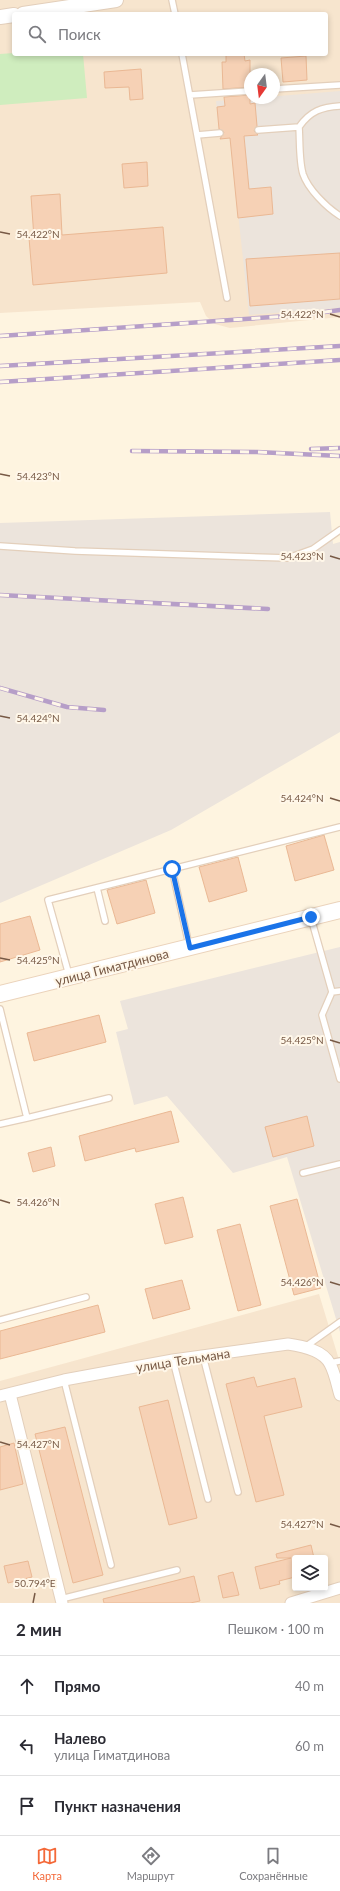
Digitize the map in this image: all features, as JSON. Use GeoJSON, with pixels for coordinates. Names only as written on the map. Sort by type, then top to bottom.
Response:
{"type":"FeatureCollection","features":[{"type":"Feature","properties":{"kind":"main road","name":"улица Гиматдинова"},"geometry":{"type":"LineString","coordinates":[[0,994],[340,910]]}},
{"type":"Feature","properties":{"kind":"street"},"geometry":{"type":"LineString","coordinates":[[36,12],[116,0]]}},
{"type":"Feature","properties":{"kind":"street"},"geometry":{"type":"LineString","coordinates":[[0,17],[12,15]]}},
{"type":"Feature","properties":{"kind":"street","name":"улица Тельмана"},"geometry":{"type":"LineString","coordinates":[[5,1395],[64,1380],[173,1360],[288,1344],[306,1347],[335,1362],[340,1395]]}},
{"type":"Feature","properties":{"kind":"street"},"geometry":{"type":"LineString","coordinates":[[5,1395],[62,1601]]}},
{"type":"Feature","properties":{"kind":"street"},"geometry":{"type":"LineString","coordinates":[[291,1603],[340,1588]]}},
{"type":"Feature","properties":{"kind":"lane"},"geometry":{"type":"LineString","coordinates":[[172,0],[175,12]]}},
{"type":"Feature","properties":{"kind":"lane"},"geometry":{"type":"LineString","coordinates":[[182,56],[227,298]]}},
{"type":"Feature","properties":{"kind":"lane"},"geometry":{"type":"LineString","coordinates":[[280,89],[340,85]]}},
{"type":"Feature","properties":{"kind":"lane"},"geometry":{"type":"LineString","coordinates":[[190,95],[244,91]]}},
{"type":"Feature","properties":{"kind":"lane"},"geometry":{"type":"LineString","coordinates":[[340,106],[324,107],[313,112],[304,119],[299,127],[303,174],[317,196],[332,211],[340,216]]}},
{"type":"Feature","properties":{"kind":"lane"},"geometry":{"type":"LineString","coordinates":[[258,130],[299,127]]}},
{"type":"Feature","properties":{"kind":"lane"},"geometry":{"type":"LineString","coordinates":[[197,135],[220,133]]}},
{"type":"Feature","properties":{"kind":"lane"},"geometry":{"type":"LineString","coordinates":[[0,546],[75,551],[288,558],[313,549],[340,530]]}},
{"type":"Feature","properties":{"kind":"lane"},"geometry":{"type":"LineString","coordinates":[[70,977],[48,900],[340,827]]}},
{"type":"Feature","properties":{"kind":"lane"},"geometry":{"type":"LineString","coordinates":[[172,869],[190,948]]}},
{"type":"Feature","properties":{"kind":"lane"},"geometry":{"type":"LineString","coordinates":[[97,888],[105,921]]}},
{"type":"Feature","properties":{"kind":"lane"},"geometry":{"type":"LineString","coordinates":[[311,917],[332,992],[322,1015],[340,1079]]}},
{"type":"Feature","properties":{"kind":"lane"},"geometry":{"type":"LineString","coordinates":[[332,992],[340,991]]}},
{"type":"Feature","properties":{"kind":"lane"},"geometry":{"type":"LineString","coordinates":[[0,1009],[27,1118]]}},
{"type":"Feature","properties":{"kind":"lane"},"geometry":{"type":"LineString","coordinates":[[0,1124],[109,1098]]}},
{"type":"Feature","properties":{"kind":"lane"},"geometry":{"type":"LineString","coordinates":[[303,1174],[340,1164]]}},
{"type":"Feature","properties":{"kind":"lane"},"geometry":{"type":"LineString","coordinates":[[0,1320],[86,1297]]}},
{"type":"Feature","properties":{"kind":"lane"},"geometry":{"type":"LineString","coordinates":[[306,1347],[340,1322]]}},
{"type":"Feature","properties":{"kind":"lane"},"geometry":{"type":"LineString","coordinates":[[204,1356],[238,1492]]}},
{"type":"Feature","properties":{"kind":"lane"},"geometry":{"type":"LineString","coordinates":[[173,1360],[208,1499]]}},
{"type":"Feature","properties":{"kind":"lane"},"geometry":{"type":"LineString","coordinates":[[64,1380],[111,1565]]}},
{"type":"Feature","properties":{"kind":"lane"},"geometry":{"type":"LineString","coordinates":[[62,1601],[177,1570]]}},
{"type":"Feature","properties":{"kind":"shaded area"},"geometry":{"type":"Polygon","coordinates":[[[0,0],[340,0],[340,317],[230,328],[215,324],[206,316],[200,302],[0,313],[0,0]]]}},
{"type":"Feature","properties":{"kind":"shaded area"},"geometry":{"type":"Polygon","coordinates":[[[340,91],[340,308],[249,315],[230,138],[220,139],[216,101],[244,99],[244,104],[280,104],[280,96],[340,91]]]}},
{"type":"Feature","properties":{"kind":"shaded area"},"geometry":{"type":"Polygon","coordinates":[[[330,512],[333,544],[340,542],[340,732],[171,830],[0,903],[0,523],[330,512]]]}},
{"type":"Feature","properties":{"kind":"shaded area"},"geometry":{"type":"Polygon","coordinates":[[[340,947],[340,1332],[287,1157],[233,1173],[167,1096],[134,1105],[116,1032],[128,1029],[120,1001],[340,947]]]}},
{"type":"Feature","properties":{"kind":"shaded area"},"geometry":{"type":"Polygon","coordinates":[[[319,1294],[340,1363],[340,1603],[0,1603],[0,1381],[319,1294]]]}},
{"type":"Feature","properties":{"kind":"green space"},"geometry":{"type":"Polygon","coordinates":[[[12,53],[12,56],[83,56],[87,98],[0,105],[0,54],[12,53]]]}},
{"type":"Feature","properties":{"kind":"building"},"geometry":{"type":"Polygon","coordinates":[[[226,56],[244,56],[245,61],[250,60],[250,68],[244,68],[244,87],[223,89],[222,62],[226,62],[226,56]]]}},
{"type":"Feature","properties":{"kind":"building"},"geometry":{"type":"Polygon","coordinates":[[[306,56],[307,80],[283,82],[281,58],[306,56]]]}},
{"type":"Feature","properties":{"kind":"building"},"geometry":{"type":"Polygon","coordinates":[[[141,69],[143,99],[130,100],[129,87],[105,88],[104,72],[141,69]]]}},
{"type":"Feature","properties":{"kind":"building"},"geometry":{"type":"Polygon","coordinates":[[[244,95],[244,104],[255,104],[257,126],[254,131],[258,135],[244,136],[249,189],[271,187],[273,214],[238,218],[230,138],[220,139],[224,132],[219,129],[217,107],[225,106],[224,97],[244,95]]]}},
{"type":"Feature","properties":{"kind":"building"},"geometry":{"type":"Polygon","coordinates":[[[147,162],[148,186],[124,188],[122,164],[147,162]]]}},
{"type":"Feature","properties":{"kind":"building"},"geometry":{"type":"Polygon","coordinates":[[[60,194],[62,235],[163,227],[167,273],[33,285],[29,238],[34,238],[31,196],[60,194]]]}},
{"type":"Feature","properties":{"kind":"building"},"geometry":{"type":"Polygon","coordinates":[[[340,253],[340,299],[250,306],[246,259],[340,253]]]}},
{"type":"Feature","properties":{"kind":"building"},"geometry":{"type":"Polygon","coordinates":[[[324,835],[334,870],[295,881],[286,846],[324,835]]]}},
{"type":"Feature","properties":{"kind":"building"},"geometry":{"type":"Polygon","coordinates":[[[238,857],[247,891],[209,902],[199,867],[238,857]]]}},
{"type":"Feature","properties":{"kind":"building"},"geometry":{"type":"Polygon","coordinates":[[[146,880],[155,913],[117,924],[107,890],[146,880]]]}},
{"type":"Feature","properties":{"kind":"building"},"geometry":{"type":"Polygon","coordinates":[[[30,916],[40,950],[0,962],[0,924],[30,916]]]}},
{"type":"Feature","properties":{"kind":"building"},"geometry":{"type":"Polygon","coordinates":[[[99,1015],[106,1042],[34,1061],[27,1033],[99,1015]]]}},
{"type":"Feature","properties":{"kind":"building"},"geometry":{"type":"Polygon","coordinates":[[[171,1111],[179,1142],[136,1152],[135,1148],[85,1161],[79,1136],[171,1111]]]}},
{"type":"Feature","properties":{"kind":"building"},"geometry":{"type":"Polygon","coordinates":[[[307,1116],[314,1146],[273,1157],[265,1127],[307,1116]]]}},
{"type":"Feature","properties":{"kind":"building"},"geometry":{"type":"Polygon","coordinates":[[[51,1147],[55,1166],[33,1172],[28,1153],[51,1147]]]}},
{"type":"Feature","properties":{"kind":"building"},"geometry":{"type":"Polygon","coordinates":[[[183,1197],[193,1237],[165,1244],[155,1204],[183,1197]]]}},
{"type":"Feature","properties":{"kind":"building"},"geometry":{"type":"Polygon","coordinates":[[[297,1199],[321,1288],[294,1295],[270,1206],[297,1199]]]}},
{"type":"Feature","properties":{"kind":"building"},"geometry":{"type":"Polygon","coordinates":[[[240,1224],[261,1305],[238,1311],[217,1230],[240,1224]]]}},
{"type":"Feature","properties":{"kind":"building"},"geometry":{"type":"Polygon","coordinates":[[[182,1280],[190,1309],[153,1319],[145,1289],[182,1280]]]}},
{"type":"Feature","properties":{"kind":"building"},"geometry":{"type":"Polygon","coordinates":[[[98,1305],[105,1332],[0,1359],[0,1331],[98,1305]]]}},
{"type":"Feature","properties":{"kind":"building"},"geometry":{"type":"Polygon","coordinates":[[[254,1377],[257,1387],[295,1378],[302,1407],[264,1416],[284,1495],[256,1502],[226,1384],[254,1377]]]}},
{"type":"Feature","properties":{"kind":"building"},"geometry":{"type":"Polygon","coordinates":[[[168,1400],[197,1518],[169,1525],[139,1407],[168,1400]]]}},
{"type":"Feature","properties":{"kind":"building"},"geometry":{"type":"Polygon","coordinates":[[[65,1427],[103,1575],[73,1583],[35,1434],[65,1427]]]}},
{"type":"Feature","properties":{"kind":"building"},"geometry":{"type":"Polygon","coordinates":[[[14,1443],[23,1484],[0,1490],[0,1447],[14,1443]]]}},
{"type":"Feature","properties":{"kind":"building"},"geometry":{"type":"Polygon","coordinates":[[[311,1545],[313,1555],[292,1555],[292,1578],[279,1581],[280,1584],[260,1589],[255,1567],[291,1558],[277,1558],[276,1554],[311,1545]]]}},
{"type":"Feature","properties":{"kind":"building"},"geometry":{"type":"Polygon","coordinates":[[[28,1561],[32,1577],[8,1583],[4,1566],[28,1561]]]}},
{"type":"Feature","properties":{"kind":"building"},"geometry":{"type":"Polygon","coordinates":[[[233,1572],[239,1595],[223,1598],[218,1576],[233,1572]]]}},
{"type":"Feature","properties":{"kind":"building"},"geometry":{"type":"Polygon","coordinates":[[[194,1576],[200,1601],[190,1603],[104,1603],[103,1599],[194,1576]]]}},
{"type":"Feature","properties":{"kind":"railway"},"geometry":{"type":"LineString","coordinates":[[0,336],[302,315],[340,310]]}},
{"type":"Feature","properties":{"kind":"railway"},"geometry":{"type":"LineString","coordinates":[[0,366],[340,346]]}},
{"type":"Feature","properties":{"kind":"railway"},"geometry":{"type":"LineString","coordinates":[[0,382],[340,360]]}},
{"type":"Feature","properties":{"kind":"railway"},"geometry":{"type":"LineString","coordinates":[[311,449],[340,448]]}},
{"type":"Feature","properties":{"kind":"railway"},"geometry":{"type":"LineString","coordinates":[[132,451],[257,452],[340,456]]}},
{"type":"Feature","properties":{"kind":"railway"},"geometry":{"type":"LineString","coordinates":[[0,595],[268,609]]}},
{"type":"Feature","properties":{"kind":"railway"},"geometry":{"type":"LineString","coordinates":[[0,688],[67,707],[104,710]]}},
{"type":"Feature","properties":{"kind":"route"},"geometry":{"type":"LineString","coordinates":[[172,869],[190,948],[311,917]]}}]}
